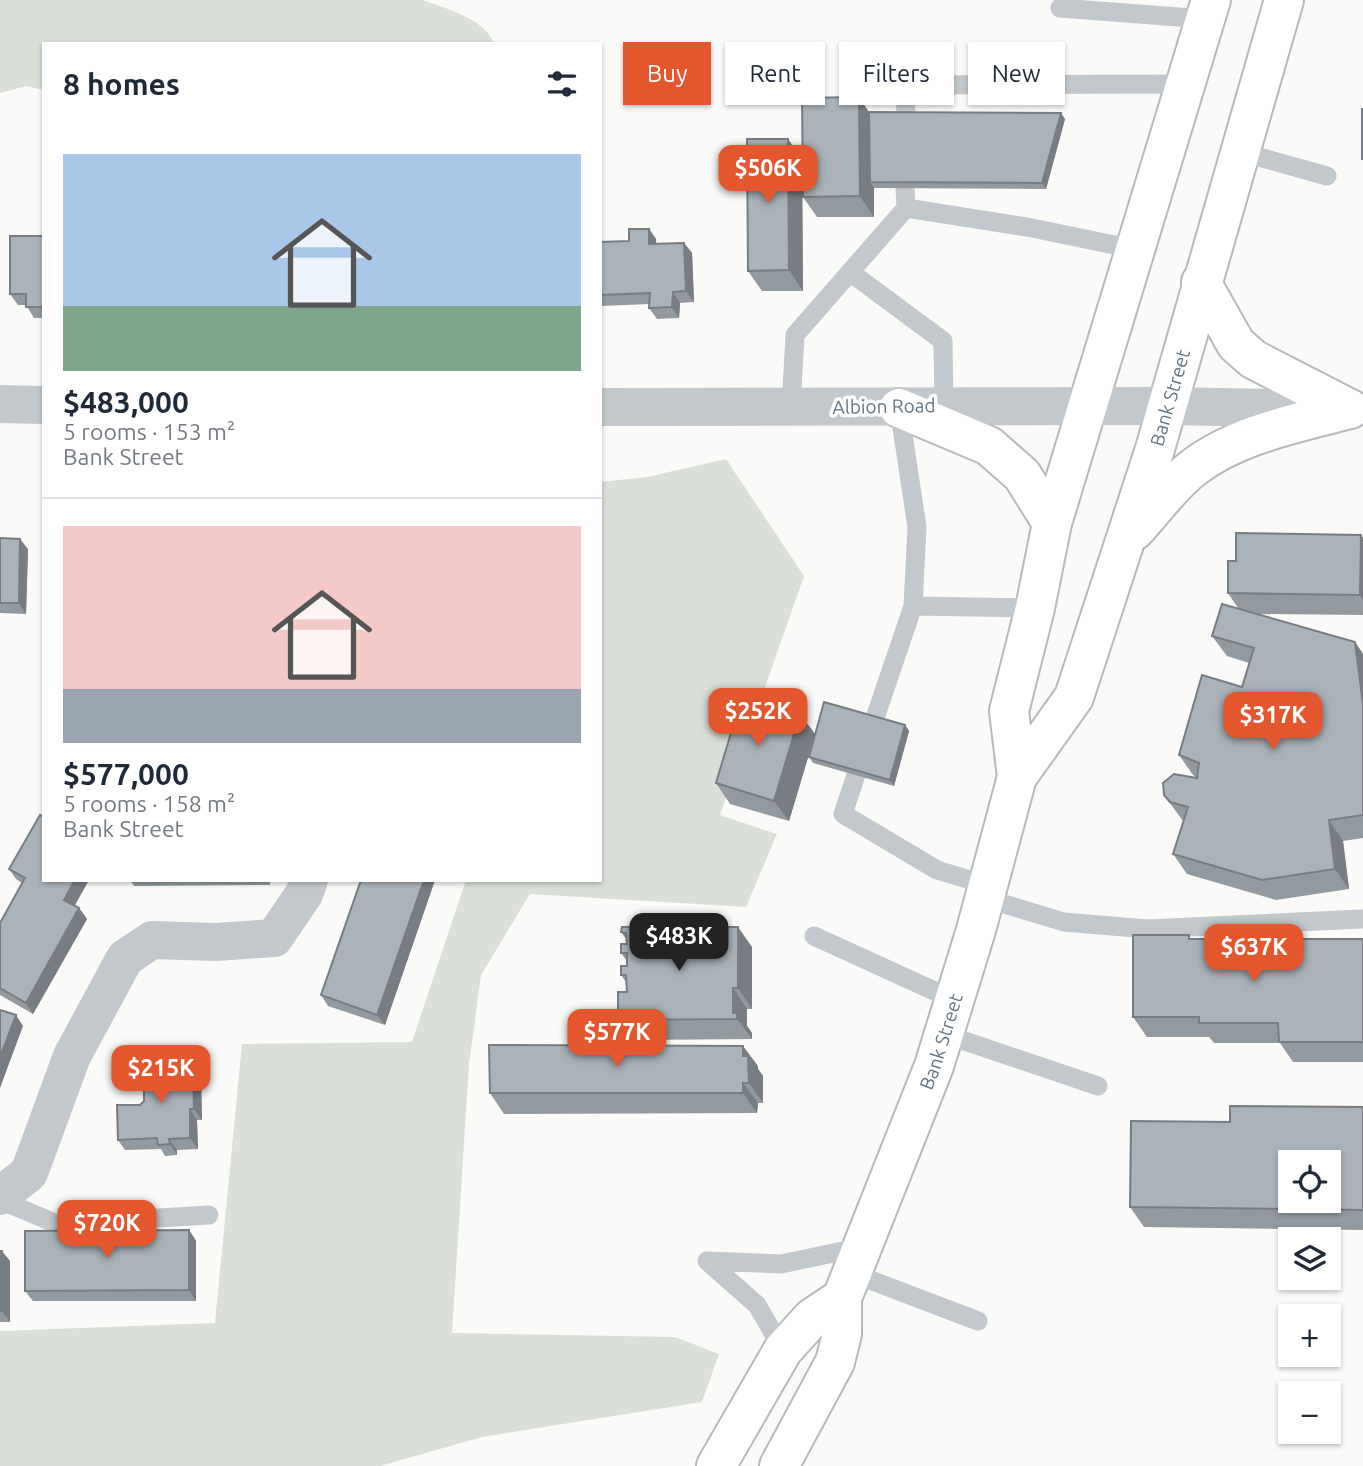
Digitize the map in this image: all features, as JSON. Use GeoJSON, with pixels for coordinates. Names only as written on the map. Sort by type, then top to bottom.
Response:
{"type":"FeatureCollection","features":[{"type":"Feature","properties":{"kind":"main road","name":"Bank Street"},"geometry":{"type":"LineString","coordinates":[[779,1466],[835,1362],[852,1273],[949,1017],[1017,777],[1074,697],[1167,406],[1284,0]]}},
{"type":"Feature","properties":{"kind":"main road","name":"Bank Street"},"geometry":{"type":"LineString","coordinates":[[1017,777],[1009,711],[1035,608],[1052,523],[1208,9]]}},
{"type":"Feature","properties":{"kind":"main road"},"geometry":{"type":"LineString","coordinates":[[1201,282],[1236,344],[1253,359],[1356,409]]}},
{"type":"Feature","properties":{"kind":"main road"},"geometry":{"type":"LineString","coordinates":[[899,408],[989,446],[1022,475],[1052,523]]}},
{"type":"Feature","properties":{"kind":"main road"},"geometry":{"type":"LineString","coordinates":[[1126,541],[1193,468],[1237,444],[1281,428],[1356,409]]}},
{"type":"Feature","properties":{"kind":"main road"},"geometry":{"type":"LineString","coordinates":[[716,1466],[783,1350],[852,1273]]}},
{"type":"Feature","properties":{"kind":"street"},"geometry":{"type":"LineString","coordinates":[[0,404],[42,405]]}},
{"type":"Feature","properties":{"kind":"street","name":"Albion Road"},"geometry":{"type":"LineString","coordinates":[[602,407],[899,408],[944,405],[1356,409]]}},
{"type":"Feature","properties":{"kind":"street"},"geometry":{"type":"LineString","coordinates":[[0,1198],[29,1173],[72,1056],[125,958],[152,940],[216,942],[274,938],[304,894],[308,882]]}},
{"type":"Feature","properties":{"kind":"lane"},"geometry":{"type":"LineString","coordinates":[[1060,8],[1208,9]]}},
{"type":"Feature","properties":{"kind":"lane"},"geometry":{"type":"LineString","coordinates":[[906,118],[905,85],[1186,84]]}},
{"type":"Feature","properties":{"kind":"lane"},"geometry":{"type":"LineString","coordinates":[[1241,152],[1327,176]]}},
{"type":"Feature","properties":{"kind":"lane"},"geometry":{"type":"LineString","coordinates":[[791,407],[795,335],[850,272],[906,198],[1134,249]]}},
{"type":"Feature","properties":{"kind":"lane"},"geometry":{"type":"LineString","coordinates":[[850,272],[943,341],[944,405]]}},
{"type":"Feature","properties":{"kind":"lane"},"geometry":{"type":"LineString","coordinates":[[874,721],[913,606],[917,527],[899,408]]}},
{"type":"Feature","properties":{"kind":"lane"},"geometry":{"type":"LineString","coordinates":[[913,606],[1035,608]]}},
{"type":"Feature","properties":{"kind":"lane"},"geometry":{"type":"LineString","coordinates":[[856,775],[843,814],[937,870],[1063,922],[1147,929],[1363,919]]}},
{"type":"Feature","properties":{"kind":"lane"},"geometry":{"type":"LineString","coordinates":[[814,936],[949,1017],[1098,1086]]}},
{"type":"Feature","properties":{"kind":"lane"},"geometry":{"type":"LineString","coordinates":[[0,1198],[57,1224],[209,1216]]}},
{"type":"Feature","properties":{"kind":"lane"},"geometry":{"type":"LineString","coordinates":[[783,1350],[757,1305],[707,1261],[781,1264],[852,1273],[978,1321]]}},
{"type":"Feature","properties":{"kind":"shaded area"},"geometry":{"type":"Polygon","coordinates":[[[0,0],[423,0],[474,21],[493,42],[42,42],[42,90],[26,86],[0,93],[0,0]]]}},
{"type":"Feature","properties":{"kind":"shaded area"},"geometry":{"type":"Polygon","coordinates":[[[726,459],[804,576],[720,815],[777,834],[746,907],[530,894],[481,975],[469,1064],[452,1333],[675,1337],[719,1354],[702,1402],[482,1437],[380,1466],[0,1466],[0,1331],[215,1323],[242,1044],[412,1042],[465,882],[602,882],[602,482],[647,477],[726,459]]]}},
{"type":"Feature","properties":{"kind":"building"},"geometry":{"type":"Polygon","coordinates":[[[839,97],[839,105],[859,105],[860,196],[803,197],[802,105],[825,105],[825,98],[839,97]]]}},
{"type":"Feature","properties":{"kind":"building"},"geometry":{"type":"Polygon","coordinates":[[[1363,109],[1363,159],[1362,159],[1363,109]]]}},
{"type":"Feature","properties":{"kind":"building"},"geometry":{"type":"Polygon","coordinates":[[[869,112],[1061,113],[1042,183],[870,182],[869,112]]]}},
{"type":"Feature","properties":{"kind":"building"},"geometry":{"type":"Polygon","coordinates":[[[747,139],[788,139],[789,270],[748,271],[747,139]]]}},
{"type":"Feature","properties":{"kind":"building"},"geometry":{"type":"Polygon","coordinates":[[[629,229],[649,229],[649,244],[684,243],[686,291],[673,292],[672,307],[649,308],[650,293],[602,295],[602,242],[629,241],[629,229]]]}},
{"type":"Feature","properties":{"kind":"building"},"geometry":{"type":"Polygon","coordinates":[[[10,236],[42,236],[42,307],[26,307],[26,294],[10,294],[10,236]]]}},
{"type":"Feature","properties":{"kind":"building"},"geometry":{"type":"Polygon","coordinates":[[[1236,533],[1361,535],[1360,595],[1228,593],[1228,561],[1236,561],[1236,533]]]}},
{"type":"Feature","properties":{"kind":"building"},"geometry":{"type":"Polygon","coordinates":[[[0,538],[20,539],[19,603],[0,603],[0,538]]]}},
{"type":"Feature","properties":{"kind":"building"},"geometry":{"type":"Polygon","coordinates":[[[1222,604],[1355,642],[1363,704],[1363,815],[1329,820],[1335,869],[1262,880],[1173,854],[1188,807],[1170,802],[1164,795],[1163,783],[1174,774],[1197,778],[1199,763],[1179,755],[1202,675],[1242,687],[1254,648],[1212,636],[1222,604]]]}},
{"type":"Feature","properties":{"kind":"building"},"geometry":{"type":"Polygon","coordinates":[[[742,696],[800,714],[774,801],[716,783],[742,696]]]}},
{"type":"Feature","properties":{"kind":"building"},"geometry":{"type":"Polygon","coordinates":[[[824,702],[905,725],[890,780],[809,757],[824,702]]]}},
{"type":"Feature","properties":{"kind":"building"},"geometry":{"type":"Polygon","coordinates":[[[40,815],[42,816],[42,882],[74,882],[64,900],[79,908],[26,1003],[0,988],[0,923],[25,878],[9,869],[40,815]]]}},
{"type":"Feature","properties":{"kind":"building"},"geometry":{"type":"Polygon","coordinates":[[[360,882],[423,882],[377,1015],[321,995],[360,882]]]}},
{"type":"Feature","properties":{"kind":"building"},"geometry":{"type":"Polygon","coordinates":[[[657,920],[666,920],[666,927],[691,926],[692,921],[701,921],[701,927],[738,927],[738,988],[733,988],[733,1013],[737,1013],[737,1019],[618,1020],[618,992],[627,992],[626,975],[621,975],[621,966],[627,966],[627,953],[621,953],[621,944],[627,944],[626,933],[621,932],[622,927],[657,927],[657,920]]]}},
{"type":"Feature","properties":{"kind":"building"},"geometry":{"type":"Polygon","coordinates":[[[1133,935],[1189,935],[1189,939],[1363,939],[1363,1042],[1279,1042],[1278,1023],[1199,1023],[1199,1017],[1133,1017],[1133,935]]]}},
{"type":"Feature","properties":{"kind":"building"},"geometry":{"type":"Polygon","coordinates":[[[0,1010],[16,1015],[0,1057],[0,1010]]]}},
{"type":"Feature","properties":{"kind":"building"},"geometry":{"type":"Polygon","coordinates":[[[489,1045],[743,1046],[743,1056],[748,1056],[749,1083],[743,1083],[743,1093],[490,1093],[489,1045]]]}},
{"type":"Feature","properties":{"kind":"building"},"geometry":{"type":"Polygon","coordinates":[[[186,1060],[187,1070],[193,1070],[194,1109],[190,1109],[190,1138],[169,1139],[170,1144],[158,1145],[157,1138],[118,1140],[117,1105],[140,1105],[144,1101],[144,1071],[153,1071],[153,1061],[186,1060]]]}},
{"type":"Feature","properties":{"kind":"building"},"geometry":{"type":"Polygon","coordinates":[[[1230,1106],[1363,1107],[1363,1210],[1341,1210],[1341,1150],[1278,1150],[1278,1209],[1130,1207],[1131,1121],[1230,1122],[1230,1106]]]}},
{"type":"Feature","properties":{"kind":"building"},"geometry":{"type":"Polygon","coordinates":[[[189,1230],[189,1290],[25,1291],[25,1231],[189,1230]]]}},
{"type":"Feature","properties":{"kind":"building"},"geometry":{"type":"Polygon","coordinates":[[[2,1251],[2,1311],[0,1311],[2,1251]]]}}]}
